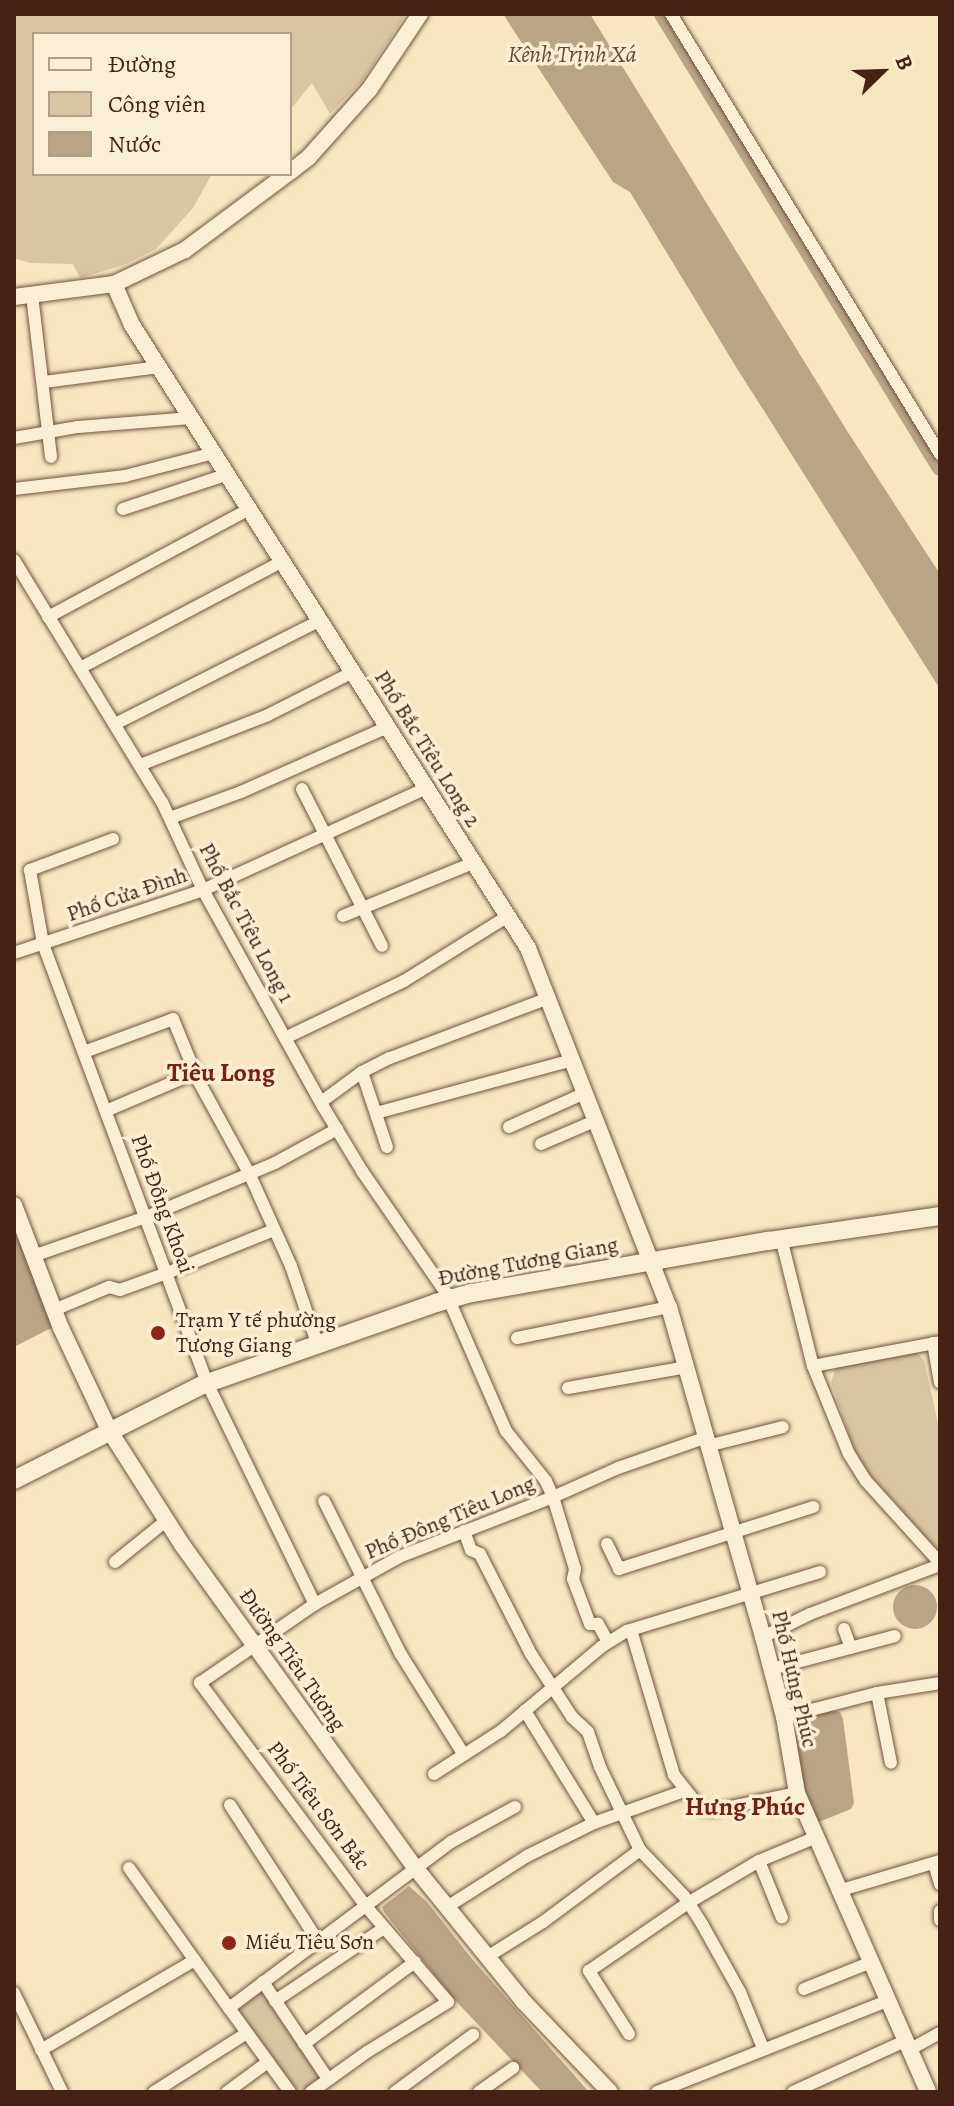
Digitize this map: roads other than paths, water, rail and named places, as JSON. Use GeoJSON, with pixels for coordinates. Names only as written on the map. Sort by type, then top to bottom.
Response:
{"type":"FeatureCollection","features":[{"type":"Feature","properties":{"kind":"main road","name":"Đường Tương Giang"},"geometry":{"type":"LineString","coordinates":[[14,1480],[207,1383],[450,1300],[781,1238],[940,1216]]}},
{"type":"Feature","properties":{"kind":"street"},"geometry":{"type":"LineString","coordinates":[[292,171],[309,157],[369,90],[420,14]]}},
{"type":"Feature","properties":{"kind":"street"},"geometry":{"type":"LineString","coordinates":[[671,14],[940,454]]}},
{"type":"Feature","properties":{"kind":"street"},"geometry":{"type":"LineString","coordinates":[[14,297],[114,284],[185,250],[285,176]]}},
{"type":"Feature","properties":{"kind":"street","name":"Phố Bắc Tiêu Long 2"},"geometry":{"type":"LineString","coordinates":[[114,284],[132,325],[528,948],[654,1263]]}},
{"type":"Feature","properties":{"kind":"street"},"geometry":{"type":"LineString","coordinates":[[32,295],[51,457]]}},
{"type":"Feature","properties":{"kind":"street"},"geometry":{"type":"LineString","coordinates":[[44,382],[159,367]]}},
{"type":"Feature","properties":{"kind":"street"},"geometry":{"type":"LineString","coordinates":[[14,438],[50,431],[192,418]]}},
{"type":"Feature","properties":{"kind":"street"},"geometry":{"type":"LineString","coordinates":[[14,489],[125,476],[214,453]]}},
{"type":"Feature","properties":{"kind":"street"},"geometry":{"type":"LineString","coordinates":[[123,509],[228,474]]}},
{"type":"Feature","properties":{"kind":"street"},"geometry":{"type":"LineString","coordinates":[[48,617],[249,509]]}},
{"type":"Feature","properties":{"kind":"street","name":"Phố Bắc Tiêu Long 1"},"geometry":{"type":"LineString","coordinates":[[14,560],[140,765],[170,818],[203,890],[321,1102],[450,1300]]}},
{"type":"Feature","properties":{"kind":"street"},"geometry":{"type":"LineString","coordinates":[[80,668],[283,561]]}},
{"type":"Feature","properties":{"kind":"street"},"geometry":{"type":"LineString","coordinates":[[115,724],[319,621]]}},
{"type":"Feature","properties":{"kind":"street"},"geometry":{"type":"LineString","coordinates":[[140,765],[268,715],[353,672]]}},
{"type":"Feature","properties":{"kind":"street"},"geometry":{"type":"LineString","coordinates":[[170,818],[254,787],[388,727]]}},
{"type":"Feature","properties":{"kind":"street"},"geometry":{"type":"LineString","coordinates":[[302,789],[324,837],[338,856],[360,909],[369,918],[382,946]]}},
{"type":"Feature","properties":{"kind":"street","name":"Phố Cửa Đình"},"geometry":{"type":"LineString","coordinates":[[14,953],[203,890],[425,789]]}},
{"type":"Feature","properties":{"kind":"street","name":"Phố Đồng Khoai"},"geometry":{"type":"LineString","coordinates":[[113,839],[30,870],[43,944],[207,1383],[315,1604]]}},
{"type":"Feature","properties":{"kind":"street"},"geometry":{"type":"LineString","coordinates":[[343,916],[473,863]]}},
{"type":"Feature","properties":{"kind":"street"},"geometry":{"type":"LineString","coordinates":[[285,1038],[404,981],[508,916]]}},
{"type":"Feature","properties":{"kind":"street"},"geometry":{"type":"LineString","coordinates":[[321,1102],[362,1072],[390,1058],[549,998]]}},
{"type":"Feature","properties":{"kind":"street"},"geometry":{"type":"LineString","coordinates":[[84,1052],[173,1019],[195,1073],[249,1173],[295,1274],[317,1343]]}},
{"type":"Feature","properties":{"kind":"street"},"geometry":{"type":"LineString","coordinates":[[376,1113],[572,1060]]}},
{"type":"Feature","properties":{"kind":"street"},"geometry":{"type":"LineString","coordinates":[[362,1072],[387,1147]]}},
{"type":"Feature","properties":{"kind":"street"},"geometry":{"type":"LineString","coordinates":[[106,1111],[195,1073]]}},
{"type":"Feature","properties":{"kind":"street"},"geometry":{"type":"LineString","coordinates":[[509,1127],[585,1093]]}},
{"type":"Feature","properties":{"kind":"street"},"geometry":{"type":"LineString","coordinates":[[541,1144],[597,1120]]}},
{"type":"Feature","properties":{"kind":"street"},"geometry":{"type":"LineString","coordinates":[[33,1256],[146,1217],[249,1173],[337,1129]]}},
{"type":"Feature","properties":{"kind":"street","name":"Đường Tiêu Tương"},"geometry":{"type":"LineString","coordinates":[[14,1205],[54,1310],[109,1430],[167,1520],[417,1870],[524,2002],[610,2092]]}},
{"type":"Feature","properties":{"kind":"street"},"geometry":{"type":"LineString","coordinates":[[54,1310],[109,1287],[120,1290],[167,1273],[274,1230]]}},
{"type":"Feature","properties":{"kind":"street"},"geometry":{"type":"LineString","coordinates":[[763,1637],[810,1614],[940,1564],[866,1481],[834,1421],[813,1366],[781,1238]]}},
{"type":"Feature","properties":{"kind":"street","name":"Phố Hưng Phúc"},"geometry":{"type":"LineString","coordinates":[[654,1263],[687,1367],[706,1442],[736,1532],[784,1717],[797,1793],[869,1963],[907,2046],[931,2088]]}},
{"type":"Feature","properties":{"kind":"street","name":"Phố Đông Tiêu Long"},"geometry":{"type":"LineString","coordinates":[[254,1645],[315,1604],[399,1557],[553,1497],[546,1481],[506,1431],[450,1300]]}},
{"type":"Feature","properties":{"kind":"street"},"geometry":{"type":"LineString","coordinates":[[517,1338],[669,1307]]}},
{"type":"Feature","properties":{"kind":"street"},"geometry":{"type":"LineString","coordinates":[[813,1366],[936,1342],[940,1382]]}},
{"type":"Feature","properties":{"kind":"street"},"geometry":{"type":"LineString","coordinates":[[568,1388],[687,1367]]}},
{"type":"Feature","properties":{"kind":"street"},"geometry":{"type":"LineString","coordinates":[[608,1642],[598,1624],[590,1624],[573,1579],[575,1569],[553,1497],[618,1468],[706,1442],[783,1427]]}},
{"type":"Feature","properties":{"kind":"street"},"geometry":{"type":"LineString","coordinates":[[324,1501],[400,1653],[464,1755]]}},
{"type":"Feature","properties":{"kind":"street"},"geometry":{"type":"LineString","coordinates":[[607,1544],[619,1569],[813,1507]]}},
{"type":"Feature","properties":{"kind":"street"},"geometry":{"type":"LineString","coordinates":[[115,1562],[167,1520]]}},
{"type":"Feature","properties":{"kind":"street"},"geometry":{"type":"LineString","coordinates":[[464,1531],[471,1550],[480,1554],[552,1688],[588,1732],[640,1850],[688,1903],[740,1992],[763,2048]]}},
{"type":"Feature","properties":{"kind":"street"},"geometry":{"type":"LineString","coordinates":[[434,1774],[525,1711],[608,1642],[631,1630],[820,1572]]}},
{"type":"Feature","properties":{"kind":"street"},"geometry":{"type":"LineString","coordinates":[[844,1629],[851,1648]]}},
{"type":"Feature","properties":{"kind":"street"},"geometry":{"type":"LineString","coordinates":[[631,1630],[674,1775],[701,1809],[716,1810],[797,1793]]}},
{"type":"Feature","properties":{"kind":"street"},"geometry":{"type":"LineString","coordinates":[[771,1669],[895,1636]]}},
{"type":"Feature","properties":{"kind":"street","name":"Phố Tiêu Sơn Bắc"},"geometry":{"type":"LineString","coordinates":[[254,1645],[200,1683],[365,1905],[448,2002],[328,2079]]}},
{"type":"Feature","properties":{"kind":"street"},"geometry":{"type":"LineString","coordinates":[[784,1717],[877,1693],[940,1683]]}},
{"type":"Feature","properties":{"kind":"street"},"geometry":{"type":"LineString","coordinates":[[877,1693],[891,1763]]}},
{"type":"Feature","properties":{"kind":"street"},"geometry":{"type":"LineString","coordinates":[[525,1711],[594,1823]]}},
{"type":"Feature","properties":{"kind":"street"},"geometry":{"type":"LineString","coordinates":[[447,1907],[527,1856],[594,1823],[684,1791]]}},
{"type":"Feature","properties":{"kind":"street"},"geometry":{"type":"LineString","coordinates":[[230,1805],[318,1941]]}},
{"type":"Feature","properties":{"kind":"street"},"geometry":{"type":"LineString","coordinates":[[229,2008],[461,1836],[515,1807]]}},
{"type":"Feature","properties":{"kind":"street"},"geometry":{"type":"LineString","coordinates":[[629,2034],[589,1971],[688,1903],[759,1861],[814,1838]]}},
{"type":"Feature","properties":{"kind":"street"},"geometry":{"type":"LineString","coordinates":[[487,1957],[543,1922],[640,1850]]}},
{"type":"Feature","properties":{"kind":"street"},"geometry":{"type":"LineString","coordinates":[[759,1861],[782,1918]]}},
{"type":"Feature","properties":{"kind":"street"},"geometry":{"type":"LineString","coordinates":[[838,1891],[937,1862],[940,1884]]}},
{"type":"Feature","properties":{"kind":"street"},"geometry":{"type":"LineString","coordinates":[[129,1868],[290,2092]]}},
{"type":"Feature","properties":{"kind":"street"},"geometry":{"type":"LineString","coordinates":[[940,1911],[940,1920]]}},
{"type":"Feature","properties":{"kind":"street"},"geometry":{"type":"LineString","coordinates":[[275,2001],[384,1928]]}},
{"type":"Feature","properties":{"kind":"street"},"geometry":{"type":"LineString","coordinates":[[41,2050],[195,1960]]}},
{"type":"Feature","properties":{"kind":"street"},"geometry":{"type":"LineString","coordinates":[[304,2044],[415,1962]]}},
{"type":"Feature","properties":{"kind":"street"},"geometry":{"type":"LineString","coordinates":[[804,1989],[869,1963]]}},
{"type":"Feature","properties":{"kind":"street"},"geometry":{"type":"LineString","coordinates":[[263,1982],[328,2079],[311,2092]]}},
{"type":"Feature","properties":{"kind":"street"},"geometry":{"type":"LineString","coordinates":[[14,1993],[62,2092]]}},
{"type":"Feature","properties":{"kind":"street"},"geometry":{"type":"LineString","coordinates":[[657,2092],[887,2001]]}},
{"type":"Feature","properties":{"kind":"street"},"geometry":{"type":"LineString","coordinates":[[154,2092],[247,2033]]}},
{"type":"Feature","properties":{"kind":"street"},"geometry":{"type":"LineString","coordinates":[[793,2092],[940,2033]]}},
{"type":"Feature","properties":{"kind":"street"},"geometry":{"type":"LineString","coordinates":[[395,2092],[473,2035]]}},
{"type":"Feature","properties":{"kind":"street"},"geometry":{"type":"LineString","coordinates":[[227,2092],[268,2062]]}},
{"type":"Feature","properties":{"kind":"street"},"geometry":{"type":"LineString","coordinates":[[479,2092],[513,2068]]}},
{"type":"Feature","properties":{"kind":"water","name":"Kênh Trịnh Xá"},"geometry":{"type":"Polygon","coordinates":[[[503,14],[590,14],[849,434],[940,574],[940,689],[733,362],[630,192],[613,182],[503,14]]]}},
{"type":"Feature","properties":{"kind":"water"},"geometry":{"type":"Polygon","coordinates":[[[14,1226],[53,1327],[14,1347],[14,1226]]]}},
{"type":"Feature","properties":{"kind":"water"},"geometry":{"type":"Polygon","coordinates":[[[915,1585],[931,1591],[937,1607],[931,1623],[915,1629],[899,1623],[893,1607],[899,1591],[915,1585]]]}},
{"type":"Feature","properties":{"kind":"water"},"geometry":{"type":"Polygon","coordinates":[[[827,1710],[840,1712],[843,1719],[854,1803],[851,1809],[814,1824],[788,1722],[827,1710]]]}},
{"type":"Feature","properties":{"kind":"water"},"geometry":{"type":"Polygon","coordinates":[[[409,1886],[427,1902],[472,1959],[589,2092],[542,2092],[453,1998],[382,1907],[409,1886]]]}},
{"type":"Feature","properties":{"kind":"waterway"},"geometry":{"type":"LineString","coordinates":[[662,14],[940,468]]}},
{"type":"Feature","properties":{"kind":"place","name":"Trạm Y tế phường Tương Giang"},"geometry":{"type":"Point","coordinates":[158,1333]}},
{"type":"Feature","properties":{"kind":"place","name":"Miếu Tiêu Sơn"},"geometry":{"type":"Point","coordinates":[229,1943]}},
{"type":"Feature","properties":{"kind":"district","name":"Tiêu Long"},"geometry":{"type":"Point","coordinates":[221,1073]}},
{"type":"Feature","properties":{"kind":"district","name":"Hưng Phúc"},"geometry":{"type":"Point","coordinates":[745,1807]}}]}
